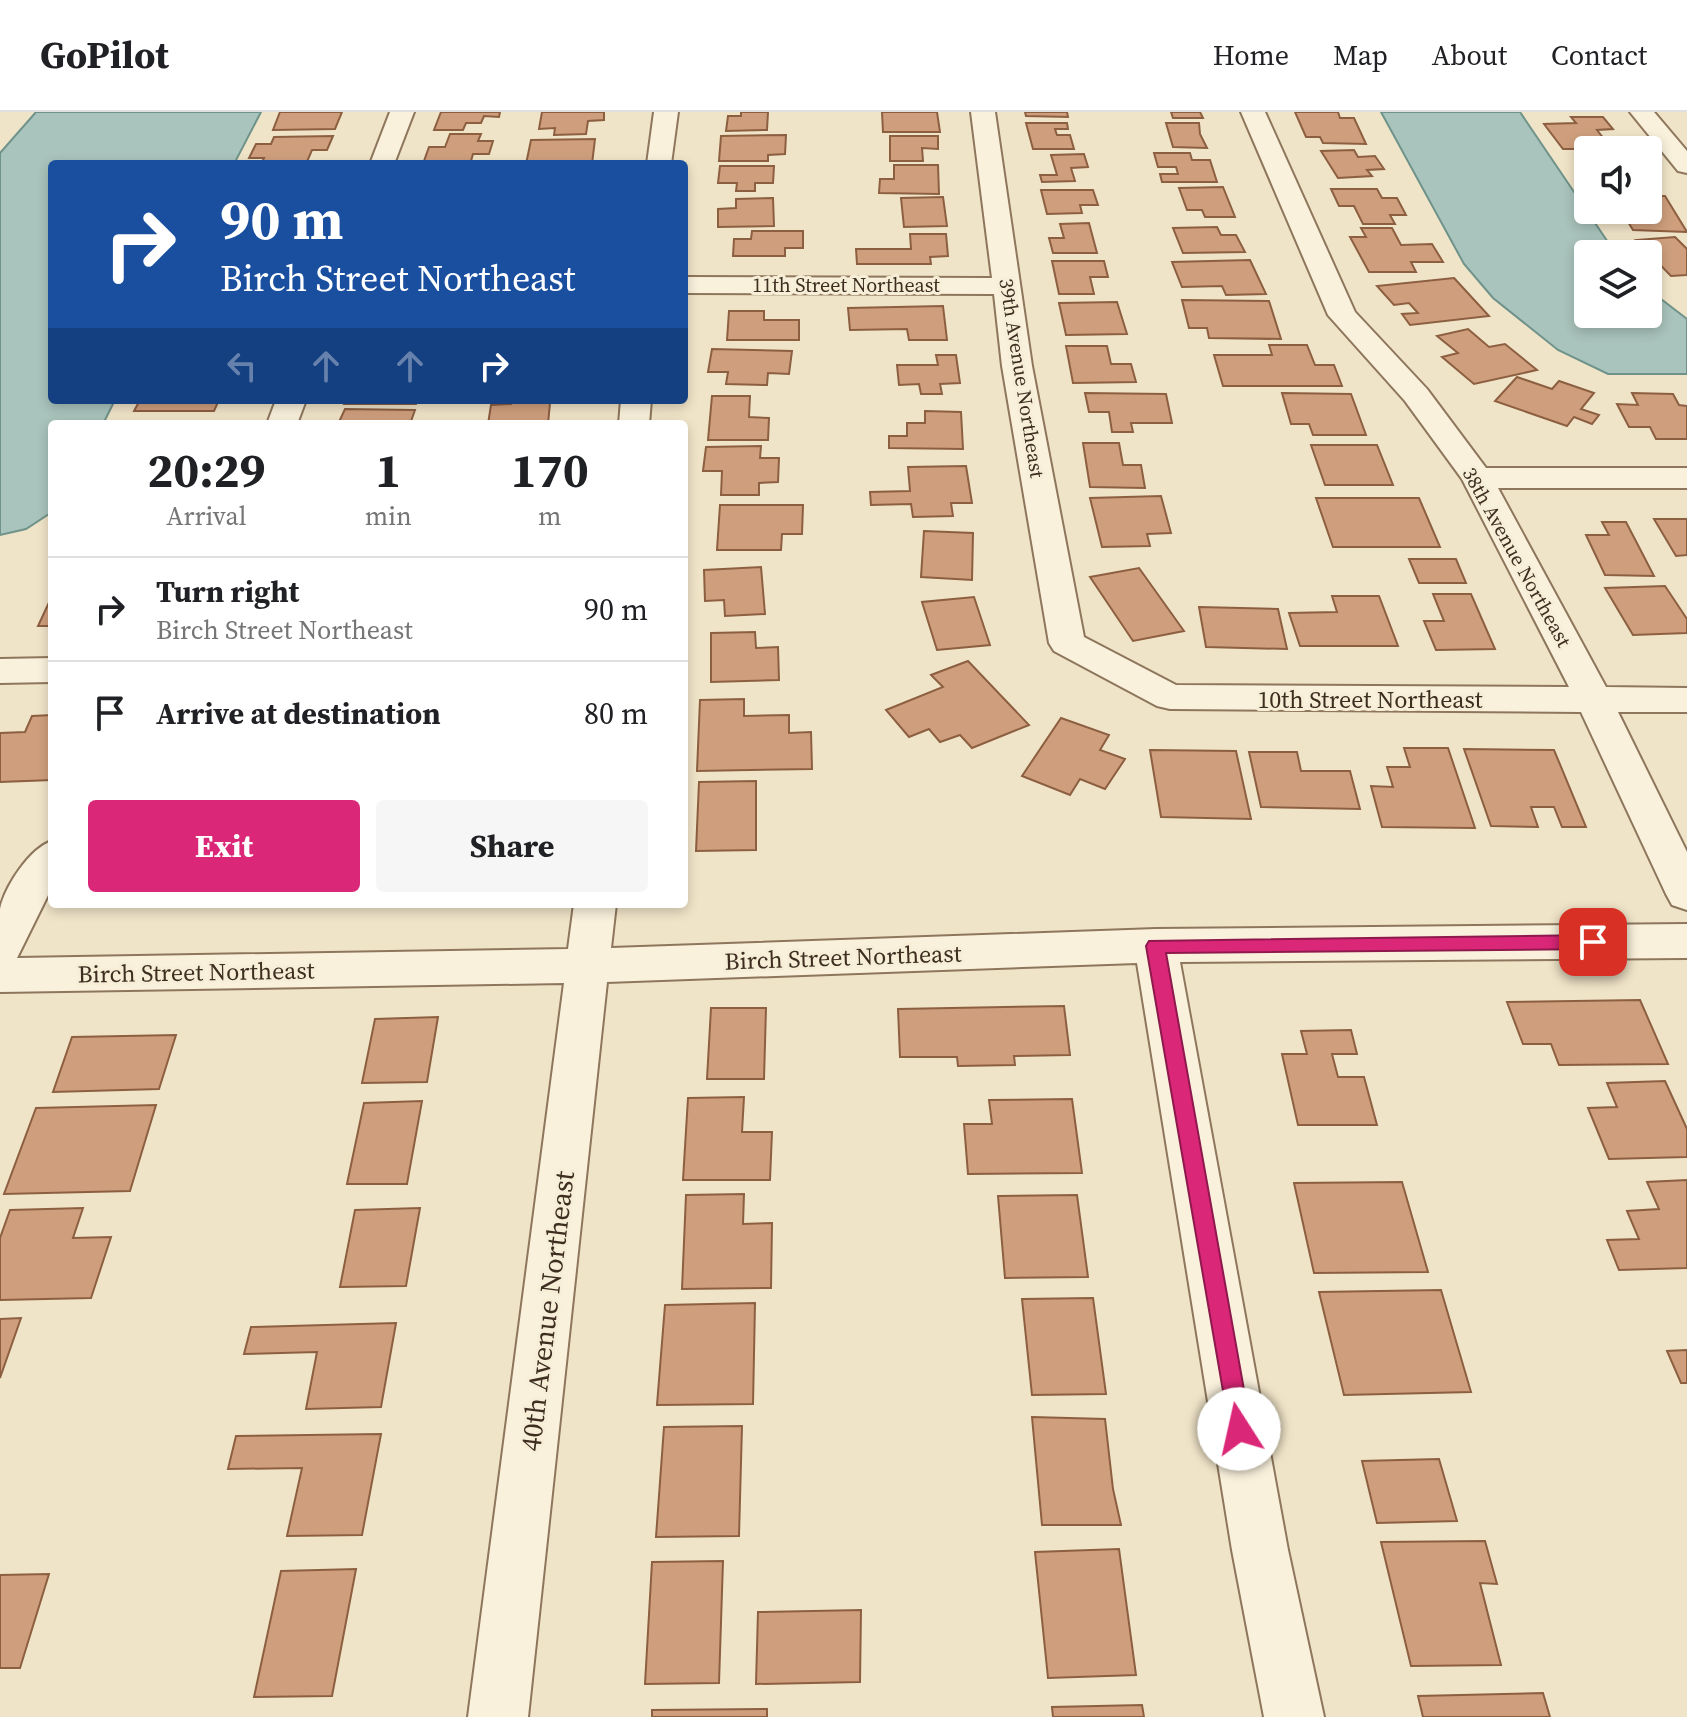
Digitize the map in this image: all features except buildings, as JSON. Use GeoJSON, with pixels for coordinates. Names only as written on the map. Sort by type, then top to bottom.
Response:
{"type":"FeatureCollection","features":[{"type":"Feature","properties":{"kind":"street"},"geometry":{"type":"LineString","coordinates":[[384,160],[402,112]]}},
{"type":"Feature","properties":{"kind":"street"},"geometry":{"type":"LineString","coordinates":[[660,160],[666,112]]}},
{"type":"Feature","properties":{"kind":"street","name":"39th Avenue Northeast"},"geometry":{"type":"LineString","coordinates":[[983,112],[1017,366],[1067,643]]}},
{"type":"Feature","properties":{"kind":"street","name":"38th Avenue Northeast"},"geometry":{"type":"LineString","coordinates":[[1253,112],[1342,315],[1416,395],[1477,478],[1594,700],[1687,894]]}},
{"type":"Feature","properties":{"kind":"street"},"geometry":{"type":"LineString","coordinates":[[1642,112],[1687,166]]}},
{"type":"Feature","properties":{"kind":"street","name":"11th Street Northeast"},"geometry":{"type":"LineString","coordinates":[[688,285],[1008,286]]}},
{"type":"Feature","properties":{"kind":"street"},"geometry":{"type":"LineString","coordinates":[[1477,478],[1687,478]]}},
{"type":"Feature","properties":{"kind":"street","name":"10th Street Northeast"},"geometry":{"type":"LineString","coordinates":[[1067,643],[1170,697],[1687,700]]}},
{"type":"Feature","properties":{"kind":"street"},"geometry":{"type":"LineString","coordinates":[[0,671],[48,670]]}},
{"type":"Feature","properties":{"kind":"street"},"geometry":{"type":"LineString","coordinates":[[0,950],[39,872],[48,861]]}},
{"type":"Feature","properties":{"kind":"street","name":"40th Avenue Northeast"},"geometry":{"type":"LineString","coordinates":[[498,1717],[595,908]]}},
{"type":"Feature","properties":{"kind":"street","name":"Birch Street Northeast"},"geometry":{"type":"LineString","coordinates":[[0,975],[590,966],[1156,946],[1687,941]]}},
{"type":"Feature","properties":{"kind":"street"},"geometry":{"type":"LineString","coordinates":[[1156,946],[1258,1535],[1294,1717]]}},
{"type":"Feature","properties":{"kind":"water"},"geometry":{"type":"Polygon","coordinates":[[[36,112],[261,112],[236,160],[48,160],[48,404],[113,404],[105,420],[48,420],[48,515],[26,529],[0,535],[0,153],[36,112]]]}},
{"type":"Feature","properties":{"kind":"water"},"geometry":{"type":"Polygon","coordinates":[[[1381,112],[1520,112],[1574,192],[1574,224],[1596,224],[1607,240],[1574,240],[1574,328],[1662,328],[1662,300],[1687,319],[1687,374],[1608,374],[1558,350],[1493,298],[1464,264],[1381,112]]]}},
{"type":"Feature","properties":{"kind":"route"},"geometry":{"type":"LineString","coordinates":[[1239,1429],[1156,946],[1593,942]]}}]}
